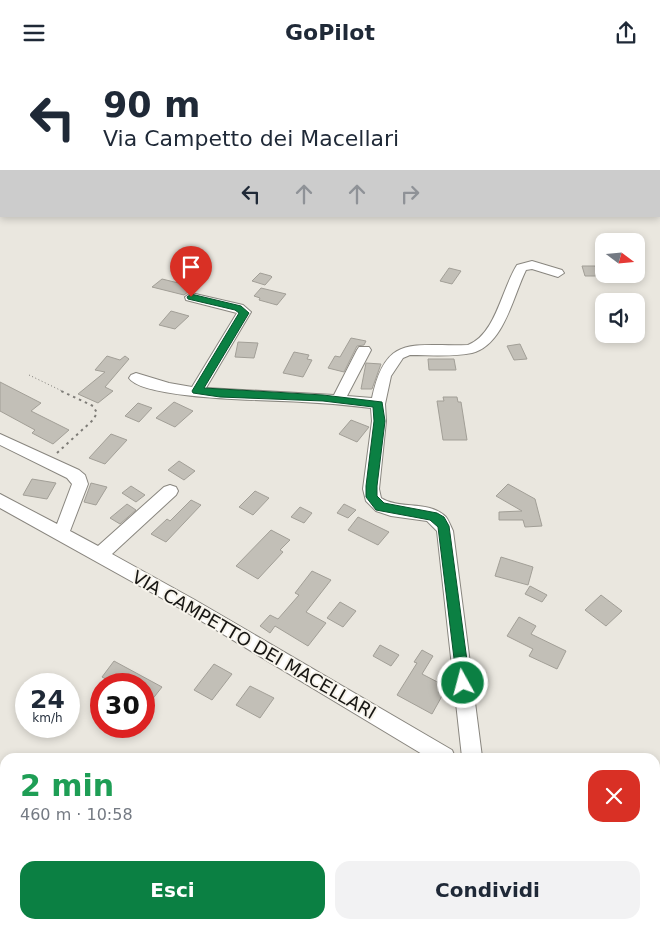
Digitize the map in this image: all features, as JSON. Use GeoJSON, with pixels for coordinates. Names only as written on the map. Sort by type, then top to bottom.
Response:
{"type":"FeatureCollection","features":[{"type":"Feature","properties":{"kind":"street"},"geometry":{"type":"LineString","coordinates":[[472,753],[445,531],[442,523],[434,517],[387,509],[374,501],[371,489],[380,421],[378,404],[386,372],[400,354],[410,350],[479,347],[485,341],[501,313],[521,268],[532,265],[558,273]]}},
{"type":"Feature","properties":{"kind":"street"},"geometry":{"type":"LineString","coordinates":[[191,297],[238,308],[244,313],[197,391]]}},
{"type":"Feature","properties":{"kind":"street"},"geometry":{"type":"LineString","coordinates":[[338,399],[364,350]]}},
{"type":"Feature","properties":{"kind":"street"},"geometry":{"type":"LineString","coordinates":[[136,378],[154,384],[197,391],[338,399],[378,404]]}},
{"type":"Feature","properties":{"kind":"street"},"geometry":{"type":"LineString","coordinates":[[0,439],[75,475],[80,481],[62,534]]}},
{"type":"Feature","properties":{"kind":"street"},"geometry":{"type":"LineString","coordinates":[[99,555],[170,491]]}},
{"type":"Feature","properties":{"kind":"street","name":"VIA CAMPETTO DEI MACELLARI"},"geometry":{"type":"LineString","coordinates":[[0,500],[213,619],[438,753]]}},
{"type":"Feature","properties":{"kind":"path"},"geometry":{"type":"LineString","coordinates":[[29,375],[93,406],[97,410],[93,420],[48,462]]}},
{"type":"Feature","properties":{"kind":"building"},"geometry":{"type":"Polygon","coordinates":[[[582,266],[595,266],[595,276],[585,276],[582,266]]]}},
{"type":"Feature","properties":{"kind":"building"},"geometry":{"type":"Polygon","coordinates":[[[449,268],[461,271],[452,284],[440,281],[449,268]]]}},
{"type":"Feature","properties":{"kind":"building"},"geometry":{"type":"Polygon","coordinates":[[[260,273],[272,277],[265,285],[252,281],[260,273]]]}},
{"type":"Feature","properties":{"kind":"building"},"geometry":{"type":"Polygon","coordinates":[[[162,279],[195,287],[184,295],[152,287],[162,279]]]}},
{"type":"Feature","properties":{"kind":"building"},"geometry":{"type":"Polygon","coordinates":[[[261,288],[286,294],[277,305],[259,300],[260,298],[254,296],[261,288]]]}},
{"type":"Feature","properties":{"kind":"building"},"geometry":{"type":"Polygon","coordinates":[[[171,311],[189,316],[175,329],[159,325],[171,311]]]}},
{"type":"Feature","properties":{"kind":"building"},"geometry":{"type":"Polygon","coordinates":[[[351,338],[366,341],[364,345],[357,346],[344,372],[328,368],[335,356],[340,357],[351,338]]]}},
{"type":"Feature","properties":{"kind":"building"},"geometry":{"type":"Polygon","coordinates":[[[238,342],[258,343],[254,358],[235,357],[238,342]]]}},
{"type":"Feature","properties":{"kind":"building"},"geometry":{"type":"Polygon","coordinates":[[[520,344],[527,359],[514,360],[507,346],[520,344]]]}},
{"type":"Feature","properties":{"kind":"building"},"geometry":{"type":"Polygon","coordinates":[[[294,352],[309,355],[307,359],[312,360],[303,377],[283,373],[294,352]]]}},
{"type":"Feature","properties":{"kind":"building"},"geometry":{"type":"Polygon","coordinates":[[[107,356],[120,360],[125,356],[129,359],[105,387],[113,391],[98,403],[78,394],[105,372],[95,370],[107,356]]]}},
{"type":"Feature","properties":{"kind":"building"},"geometry":{"type":"Polygon","coordinates":[[[428,359],[454,359],[456,370],[429,370],[428,359]]]}},
{"type":"Feature","properties":{"kind":"building"},"geometry":{"type":"Polygon","coordinates":[[[366,363],[381,364],[372,389],[361,389],[366,363]]]}},
{"type":"Feature","properties":{"kind":"building"},"geometry":{"type":"Polygon","coordinates":[[[0,382],[41,403],[31,411],[69,430],[53,444],[32,433],[35,430],[0,411],[0,382]]]}},
{"type":"Feature","properties":{"kind":"building"},"geometry":{"type":"Polygon","coordinates":[[[443,397],[457,397],[458,402],[461,402],[467,440],[443,440],[437,401],[444,401],[443,397]]]}},
{"type":"Feature","properties":{"kind":"building"},"geometry":{"type":"Polygon","coordinates":[[[174,402],[193,411],[175,427],[156,418],[174,402]]]}},
{"type":"Feature","properties":{"kind":"building"},"geometry":{"type":"Polygon","coordinates":[[[138,403],[152,408],[139,422],[125,416],[138,403]]]}},
{"type":"Feature","properties":{"kind":"building"},"geometry":{"type":"Polygon","coordinates":[[[351,420],[369,427],[357,442],[339,434],[351,420]]]}},
{"type":"Feature","properties":{"kind":"building"},"geometry":{"type":"Polygon","coordinates":[[[111,434],[127,440],[105,464],[89,458],[111,434]]]}},
{"type":"Feature","properties":{"kind":"building"},"geometry":{"type":"Polygon","coordinates":[[[179,461],[195,471],[184,480],[168,470],[179,461]]]}},
{"type":"Feature","properties":{"kind":"building"},"geometry":{"type":"Polygon","coordinates":[[[32,479],[56,483],[47,499],[23,495],[32,479]]]}},
{"type":"Feature","properties":{"kind":"building"},"geometry":{"type":"Polygon","coordinates":[[[91,483],[107,487],[96,505],[84,502],[91,483]]]}},
{"type":"Feature","properties":{"kind":"building"},"geometry":{"type":"Polygon","coordinates":[[[508,484],[535,499],[542,526],[525,527],[523,520],[499,520],[499,512],[522,511],[496,496],[508,484]]]}},
{"type":"Feature","properties":{"kind":"building"},"geometry":{"type":"Polygon","coordinates":[[[131,486],[145,495],[136,502],[122,493],[131,486]]]}},
{"type":"Feature","properties":{"kind":"building"},"geometry":{"type":"Polygon","coordinates":[[[255,491],[269,498],[253,515],[239,507],[255,491]]]}},
{"type":"Feature","properties":{"kind":"building"},"geometry":{"type":"Polygon","coordinates":[[[191,500],[201,505],[166,542],[151,534],[167,519],[170,521],[191,500]]]}},
{"type":"Feature","properties":{"kind":"building"},"geometry":{"type":"Polygon","coordinates":[[[127,504],[136,510],[120,524],[110,518],[127,504]]]}},
{"type":"Feature","properties":{"kind":"building"},"geometry":{"type":"Polygon","coordinates":[[[344,504],[356,510],[348,518],[337,513],[344,504]]]}},
{"type":"Feature","properties":{"kind":"building"},"geometry":{"type":"Polygon","coordinates":[[[300,507],[312,513],[304,523],[291,517],[300,507]]]}},
{"type":"Feature","properties":{"kind":"building"},"geometry":{"type":"Polygon","coordinates":[[[358,517],[389,532],[378,545],[348,530],[358,517]]]}},
{"type":"Feature","properties":{"kind":"building"},"geometry":{"type":"Polygon","coordinates":[[[271,530],[290,540],[280,550],[283,552],[258,579],[236,566],[271,530]]]}},
{"type":"Feature","properties":{"kind":"building"},"geometry":{"type":"Polygon","coordinates":[[[501,557],[533,567],[528,585],[495,576],[501,557]]]}},
{"type":"Feature","properties":{"kind":"building"},"geometry":{"type":"Polygon","coordinates":[[[312,571],[331,580],[306,612],[326,623],[308,646],[275,626],[270,633],[260,626],[270,615],[278,619],[299,595],[295,593],[312,571]]]}},
{"type":"Feature","properties":{"kind":"building"},"geometry":{"type":"Polygon","coordinates":[[[530,586],[547,595],[542,602],[525,594],[530,586]]]}},
{"type":"Feature","properties":{"kind":"building"},"geometry":{"type":"Polygon","coordinates":[[[601,595],[622,611],[606,626],[585,610],[601,595]]]}},
{"type":"Feature","properties":{"kind":"building"},"geometry":{"type":"Polygon","coordinates":[[[340,602],[356,611],[343,627],[327,618],[340,602]]]}},
{"type":"Feature","properties":{"kind":"building"},"geometry":{"type":"Polygon","coordinates":[[[519,617],[536,626],[531,634],[566,651],[557,669],[529,656],[533,649],[507,636],[519,617]]]}},
{"type":"Feature","properties":{"kind":"building"},"geometry":{"type":"Polygon","coordinates":[[[380,645],[399,655],[391,666],[373,656],[380,645]]]}},
{"type":"Feature","properties":{"kind":"building"},"geometry":{"type":"Polygon","coordinates":[[[422,650],[433,656],[422,674],[447,687],[432,714],[397,695],[417,663],[414,662],[422,650]]]}},
{"type":"Feature","properties":{"kind":"building"},"geometry":{"type":"Polygon","coordinates":[[[114,661],[136,673],[105,673],[114,661]]]}},
{"type":"Feature","properties":{"kind":"building"},"geometry":{"type":"Polygon","coordinates":[[[214,664],[232,674],[212,700],[194,690],[214,664]]]}},
{"type":"Feature","properties":{"kind":"building"},"geometry":{"type":"Polygon","coordinates":[[[155,683],[162,687],[155,696],[155,683]]]}},
{"type":"Feature","properties":{"kind":"building"},"geometry":{"type":"Polygon","coordinates":[[[250,686],[274,698],[260,718],[236,705],[250,686]]]}},
{"type":"Feature","properties":{"kind":"route"},"geometry":{"type":"LineString","coordinates":[[191,297],[242,309],[244,313],[244,316],[197,391],[323,398],[378,404],[380,421],[371,486],[372,497],[380,507],[432,516],[440,520],[444,526],[463,683]]}}]}
